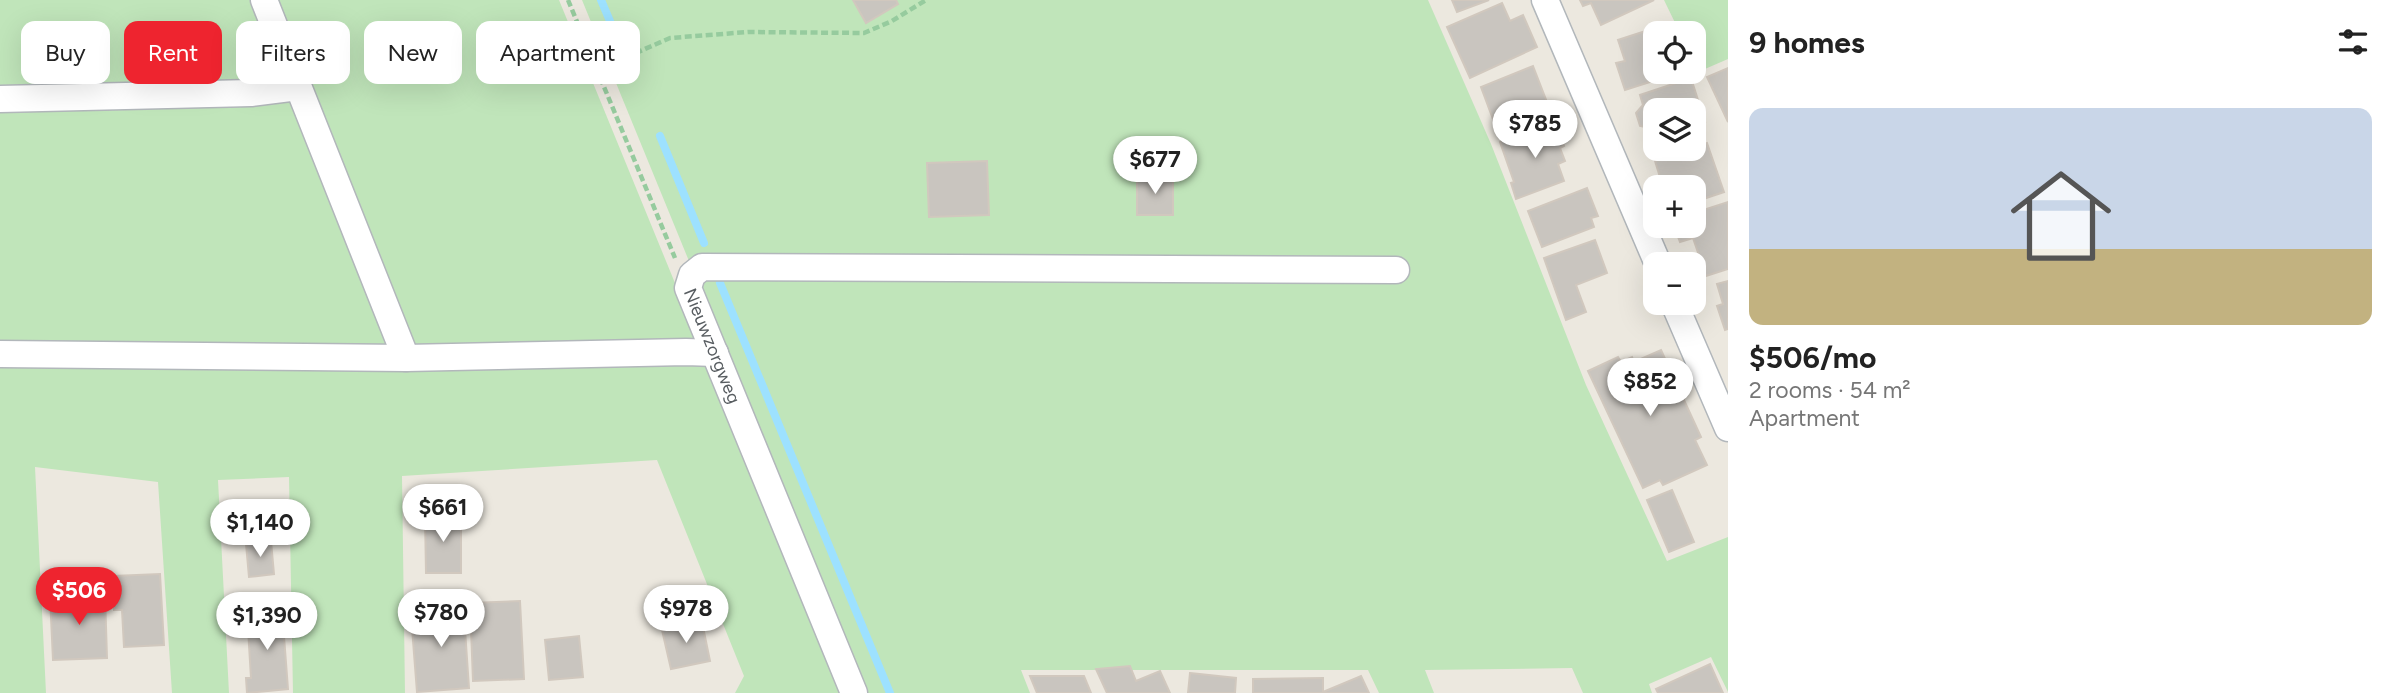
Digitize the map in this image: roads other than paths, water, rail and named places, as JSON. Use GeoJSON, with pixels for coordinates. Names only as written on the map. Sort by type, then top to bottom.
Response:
{"type":"FeatureCollection","features":[{"type":"Feature","properties":{"kind":"street"},"geometry":{"type":"LineString","coordinates":[[264,0],[406,358]]}},
{"type":"Feature","properties":{"kind":"street"},"geometry":{"type":"LineString","coordinates":[[1545,0],[1653,252]]}},
{"type":"Feature","properties":{"kind":"street"},"geometry":{"type":"LineString","coordinates":[[0,99],[251,93],[298,87]]}},
{"type":"Feature","properties":{"kind":"street","name":"Nieuwzorgweg"},"geometry":{"type":"LineString","coordinates":[[854,693],[688,288],[692,275],[702,267],[1396,270]]}},
{"type":"Feature","properties":{"kind":"street"},"geometry":{"type":"LineString","coordinates":[[1679,315],[1728,428]]}},
{"type":"Feature","properties":{"kind":"street"},"geometry":{"type":"LineString","coordinates":[[0,354],[406,358],[686,352],[715,354]]}},
{"type":"Feature","properties":{"kind":"waterway"},"geometry":{"type":"LineString","coordinates":[[601,0],[610,21]]}},
{"type":"Feature","properties":{"kind":"waterway"},"geometry":{"type":"LineString","coordinates":[[660,136],[704,243]]}},
{"type":"Feature","properties":{"kind":"waterway"},"geometry":{"type":"LineString","coordinates":[[720,283],[890,693]]}}]}
